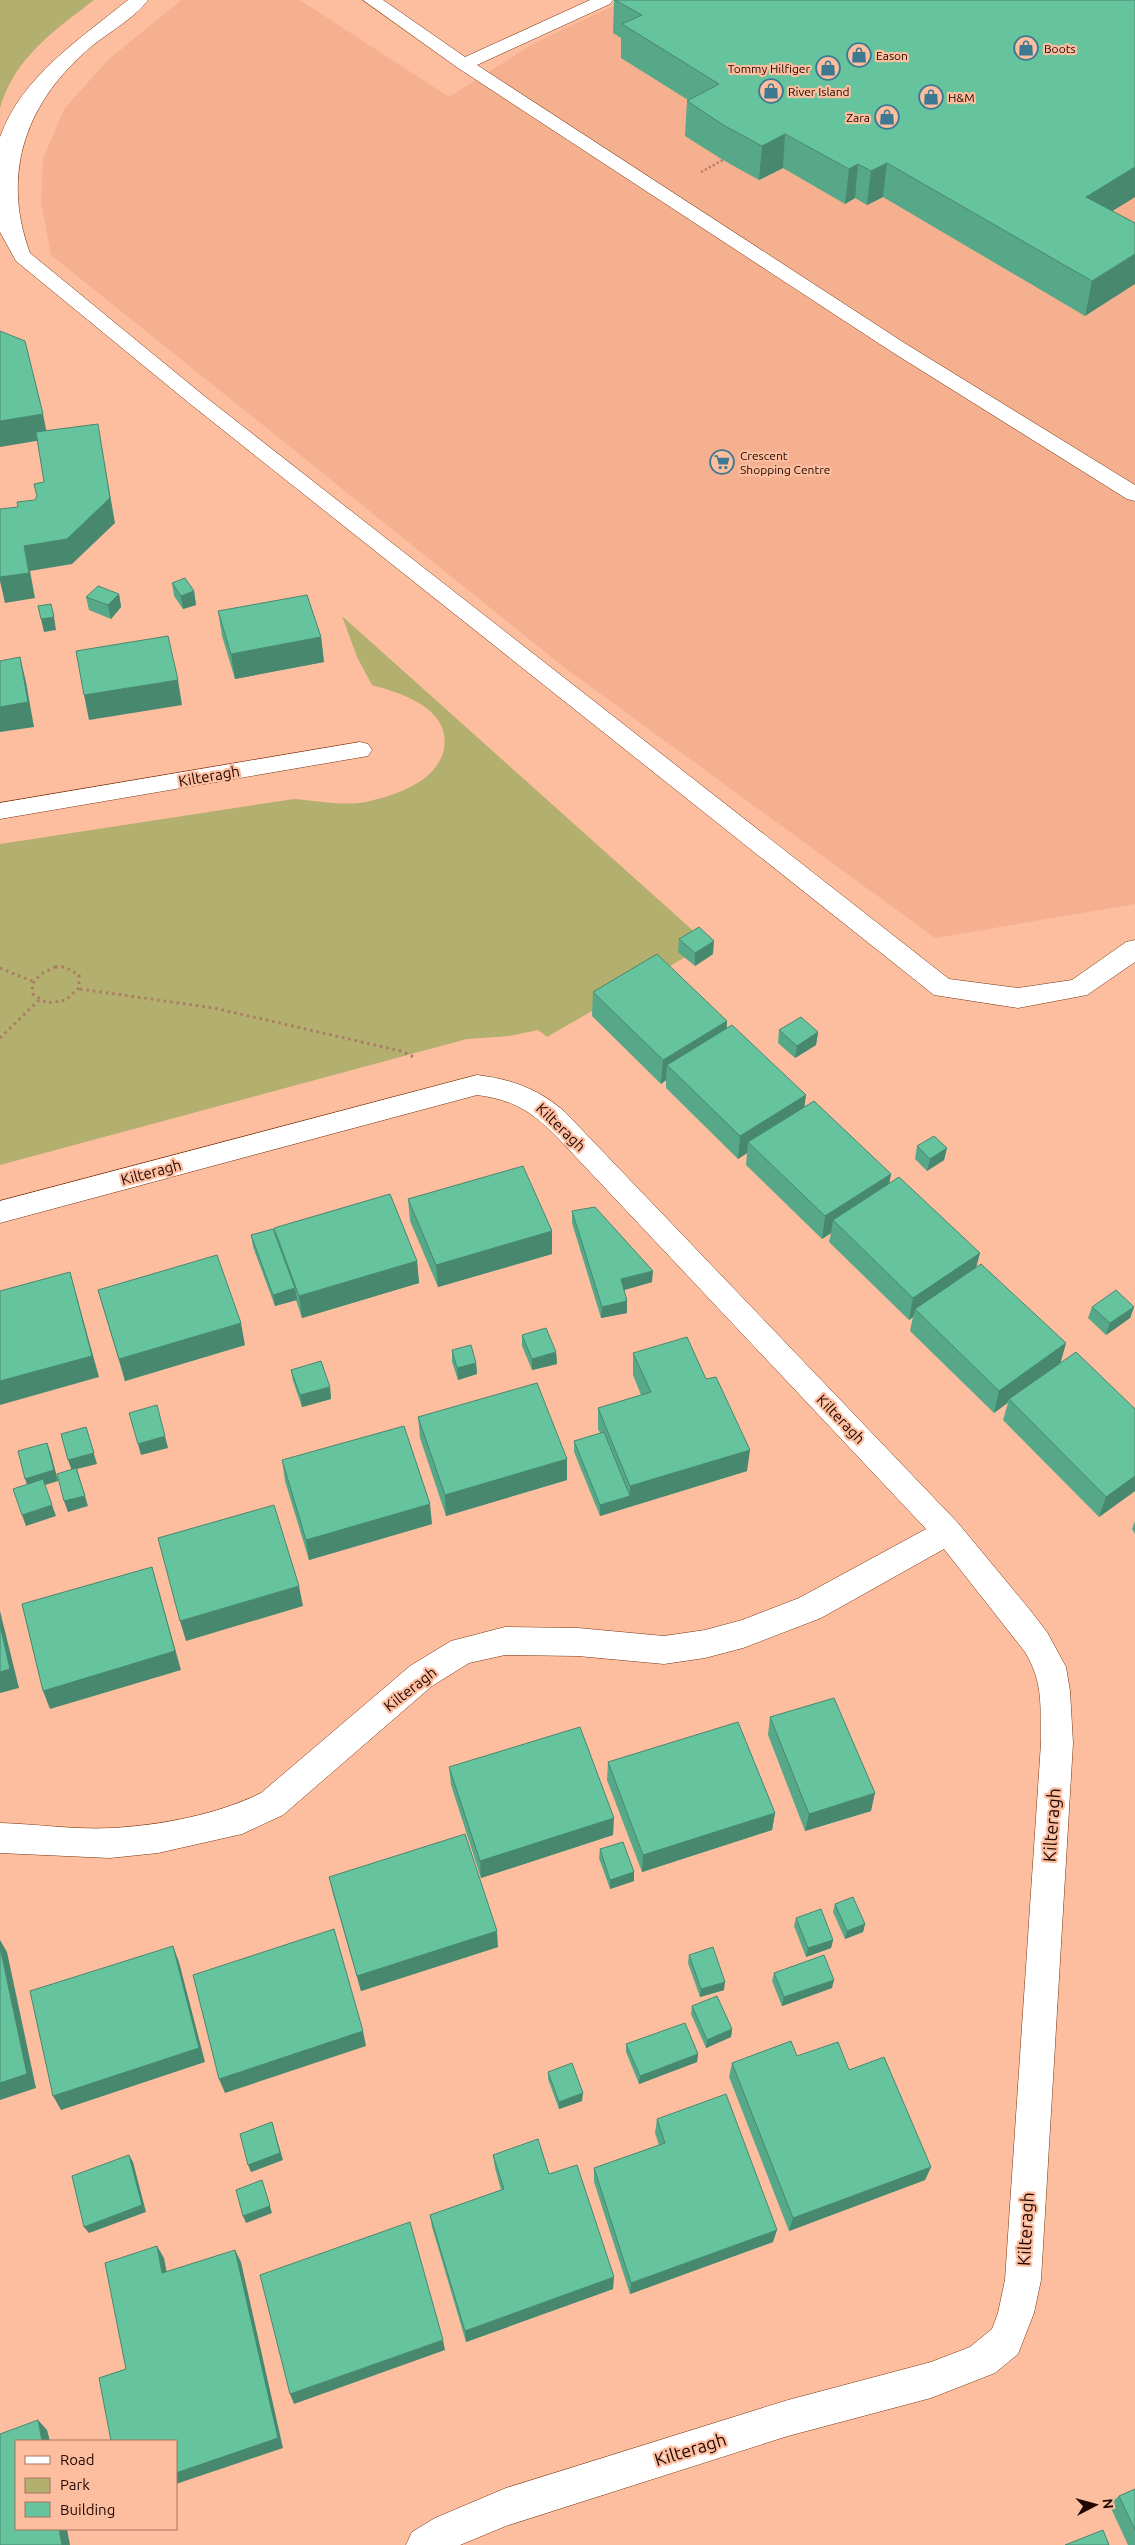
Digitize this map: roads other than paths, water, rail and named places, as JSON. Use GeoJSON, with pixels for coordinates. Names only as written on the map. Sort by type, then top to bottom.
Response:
{"type":"FeatureCollection","features":[{"type":"Feature","properties":{"kind":"street"},"geometry":{"type":"LineString","coordinates":[[0,173],[5,146],[17,117],[33,94],[53,71],[139,0]]}},
{"type":"Feature","properties":{"kind":"street"},"geometry":{"type":"LineString","coordinates":[[372,0],[464,64],[899,348],[1135,494]]}},
{"type":"Feature","properties":{"kind":"street"},"geometry":{"type":"LineString","coordinates":[[464,64],[604,0]]}},
{"type":"Feature","properties":{"kind":"street"},"geometry":{"type":"LineString","coordinates":[[0,180],[2,214],[10,237],[23,257],[196,399],[943,988],[1018,998],[1078,988],[1135,949]]}},
{"type":"Feature","properties":{"kind":"street","name":"Kilteragh"},"geometry":{"type":"LineString","coordinates":[[0,811],[360,750]]}},
{"type":"Feature","properties":{"kind":"street","name":"Kilteragh"},"geometry":{"type":"LineString","coordinates":[[0,1212],[477,1085],[504,1088],[530,1097],[551,1114],[948,1532],[1036,1642],[1051,1667],[1055,1691],[1056,1743],[1022,2280],[1016,2313],[1005,2341],[982,2360],[931,2380],[798,2415],[531,2499],[456,2528],[425,2545]]}},
{"type":"Feature","properties":{"kind":"street","name":"Kilteragh"},"geometry":{"type":"LineString","coordinates":[[0,1838],[110,1843],[158,1838],[242,1819],[272,1804],[420,1676],[462,1651],[505,1641],[578,1642],[664,1650],[705,1644],[743,1634],[810,1608],[948,1532]]}},
{"type":"Feature","properties":{"kind":"place","name":"Boots"},"geometry":{"type":"Point","coordinates":[1026,48]}},
{"type":"Feature","properties":{"kind":"place","name":"Eason"},"geometry":{"type":"Point","coordinates":[859,55]}},
{"type":"Feature","properties":{"kind":"place","name":"Tommy Hilfiger"},"geometry":{"type":"Point","coordinates":[828,68]}},
{"type":"Feature","properties":{"kind":"place","name":"River Island"},"geometry":{"type":"Point","coordinates":[771,91]}},
{"type":"Feature","properties":{"kind":"place","name":"H&M"},"geometry":{"type":"Point","coordinates":[931,97]}},
{"type":"Feature","properties":{"kind":"place","name":"Zara"},"geometry":{"type":"Point","coordinates":[887,117]}},
{"type":"Feature","properties":{"kind":"place","name":"Crescent Shopping Centre"},"geometry":{"type":"Point","coordinates":[722,462]}}]}
